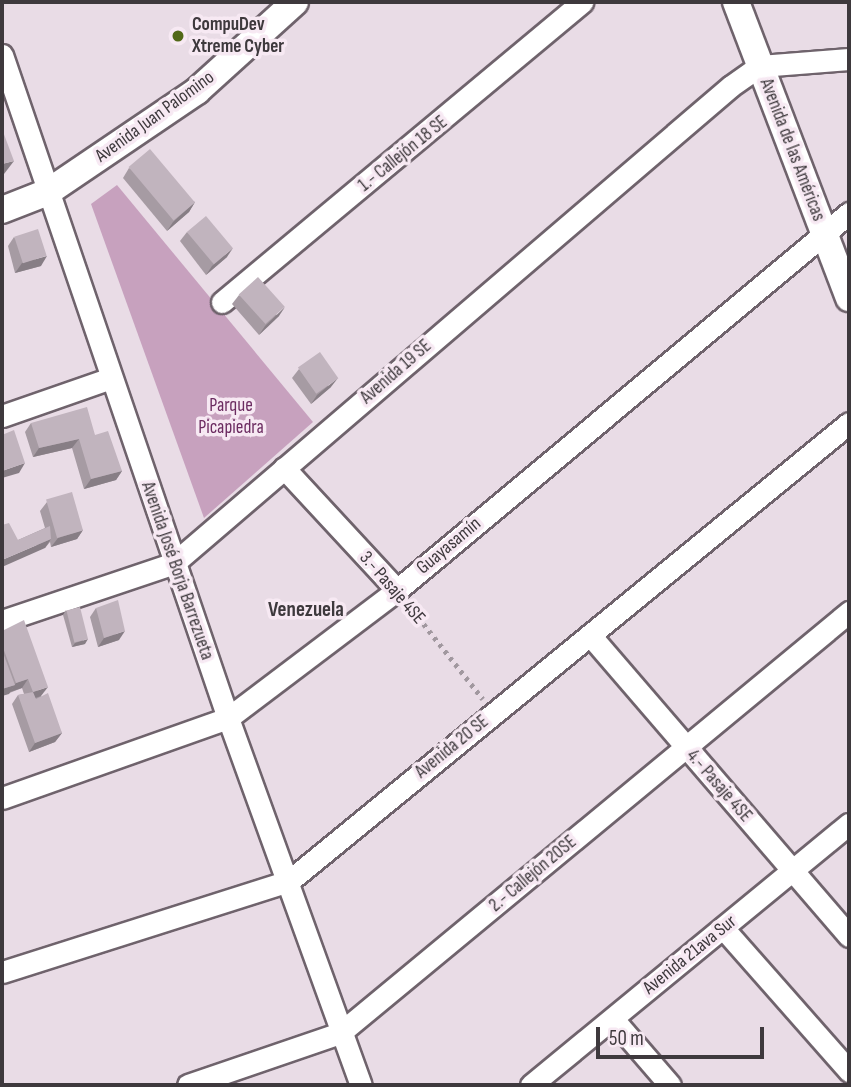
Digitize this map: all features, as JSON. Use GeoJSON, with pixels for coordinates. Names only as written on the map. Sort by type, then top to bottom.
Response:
{"type":"FeatureCollection","features":[{"type":"Feature","properties":{"kind":"street","name":"Avenida Juan Palomino"},"geometry":{"type":"LineString","coordinates":[[2,210],[47,192],[197,91],[295,2]]}},
{"type":"Feature","properties":{"kind":"street","name":"1.- Callejón 18 SE"},"geometry":{"type":"LineString","coordinates":[[222,302],[582,2]]}},
{"type":"Feature","properties":{"kind":"street","name":"Avenida de las Américas"},"geometry":{"type":"LineString","coordinates":[[736,2],[849,298]]}},
{"type":"Feature","properties":{"kind":"street","name":"Avenida José Borja Barrezueta"},"geometry":{"type":"LineString","coordinates":[[2,55],[174,564],[289,881],[340,1033],[361,1085]]}},
{"type":"Feature","properties":{"kind":"street"},"geometry":{"type":"LineString","coordinates":[[760,66],[849,59]]}},
{"type":"Feature","properties":{"kind":"street","name":"Avenida 19 SE"},"geometry":{"type":"LineString","coordinates":[[2,621],[174,564],[731,86],[760,66]]}},
{"type":"Feature","properties":{"kind":"street","name":"Guayasamín"},"geometry":{"type":"LineString","coordinates":[[2,798],[228,718],[397,590],[849,213]]}},
{"type":"Feature","properties":{"kind":"street"},"geometry":{"type":"LineString","coordinates":[[2,416],[111,378]]}},
{"type":"Feature","properties":{"kind":"street","name":"Avenida 20 SE"},"geometry":{"type":"LineString","coordinates":[[2,972],[289,881],[849,424]]}},
{"type":"Feature","properties":{"kind":"street","name":"3.- Pasaje 4SE"},"geometry":{"type":"LineString","coordinates":[[284,468],[397,590]]}},
{"type":"Feature","properties":{"kind":"street","name":"2.- Callejón 20SE"},"geometry":{"type":"LineString","coordinates":[[188,1085],[340,1033],[849,612]]}},
{"type":"Feature","properties":{"kind":"street","name":"4.- Pasaje 4SE"},"geometry":{"type":"LineString","coordinates":[[590,635],[849,936]]}},
{"type":"Feature","properties":{"kind":"street","name":"Avenida 21ava Sur"},"geometry":{"type":"LineString","coordinates":[[531,1085],[849,824]]}},
{"type":"Feature","properties":{"kind":"street"},"geometry":{"type":"LineString","coordinates":[[723,928],[849,1071]]}},
{"type":"Feature","properties":{"kind":"street"},"geometry":{"type":"LineString","coordinates":[[613,1018],[670,1085]]}},
{"type":"Feature","properties":{"kind":"path","name":"3.- Pasaje 4SE"},"geometry":{"type":"LineString","coordinates":[[397,590],[494,713]]}},
{"type":"Feature","properties":{"kind":"green space","name":"Parque Picapiedra"},"geometry":{"type":"Polygon","coordinates":[[[117,185],[313,422],[204,518],[91,204],[117,185]]]}},
{"type":"Feature","properties":{"kind":"building"},"geometry":{"type":"Polygon","coordinates":[[[2,129],[14,161],[2,164],[2,129]]]}},
{"type":"Feature","properties":{"kind":"building"},"geometry":{"type":"Polygon","coordinates":[[[150,149],[195,203],[174,221],[129,167],[150,149]]]}},
{"type":"Feature","properties":{"kind":"building"},"geometry":{"type":"Polygon","coordinates":[[[206,216],[233,248],[214,264],[187,232],[206,216]]]}},
{"type":"Feature","properties":{"kind":"building"},"geometry":{"type":"Polygon","coordinates":[[[38,229],[47,256],[23,263],[14,237],[38,229]]]}},
{"type":"Feature","properties":{"kind":"building"},"geometry":{"type":"Polygon","coordinates":[[[258,277],[285,307],[265,324],[239,294],[258,277]]]}},
{"type":"Feature","properties":{"kind":"building"},"geometry":{"type":"Polygon","coordinates":[[[320,352],[338,378],[316,394],[298,367],[320,352]]]}},
{"type":"Feature","properties":{"kind":"building"},"geometry":{"type":"Polygon","coordinates":[[[87,407],[95,435],[108,431],[122,471],[91,479],[79,439],[39,448],[31,423],[87,407]]]}},
{"type":"Feature","properties":{"kind":"building"},"geometry":{"type":"Polygon","coordinates":[[[14,430],[25,463],[2,471],[2,435],[14,430]]]}},
{"type":"Feature","properties":{"kind":"building"},"geometry":{"type":"Polygon","coordinates":[[[72,492],[83,530],[57,538],[46,499],[72,492]]]}},
{"type":"Feature","properties":{"kind":"building"},"geometry":{"type":"Polygon","coordinates":[[[9,523],[18,540],[50,526],[51,539],[2,560],[2,525],[9,523]]]}},
{"type":"Feature","properties":{"kind":"building"},"geometry":{"type":"Polygon","coordinates":[[[118,600],[125,631],[104,638],[96,608],[118,600]]]}},
{"type":"Feature","properties":{"kind":"building"},"geometry":{"type":"Polygon","coordinates":[[[80,607],[88,639],[74,642],[66,610],[80,607]]]}},
{"type":"Feature","properties":{"kind":"building"},"geometry":{"type":"Polygon","coordinates":[[[24,620],[48,687],[33,692],[28,679],[16,683],[2,645],[2,631],[24,620]]]}},
{"type":"Feature","properties":{"kind":"building"},"geometry":{"type":"Polygon","coordinates":[[[2,650],[15,685],[2,689],[2,650]]]}},
{"type":"Feature","properties":{"kind":"building"},"geometry":{"type":"Polygon","coordinates":[[[33,692],[36,699],[48,693],[62,733],[35,743],[18,695],[33,692]]]}},
{"type":"Feature","properties":{"kind":"place","name":"CompuDev Xtreme Cyber"},"geometry":{"type":"Point","coordinates":[178,36]}},
{"type":"Feature","properties":{"kind":"district","name":"Venezuela"},"geometry":{"type":"Point","coordinates":[306,610]}}]}
